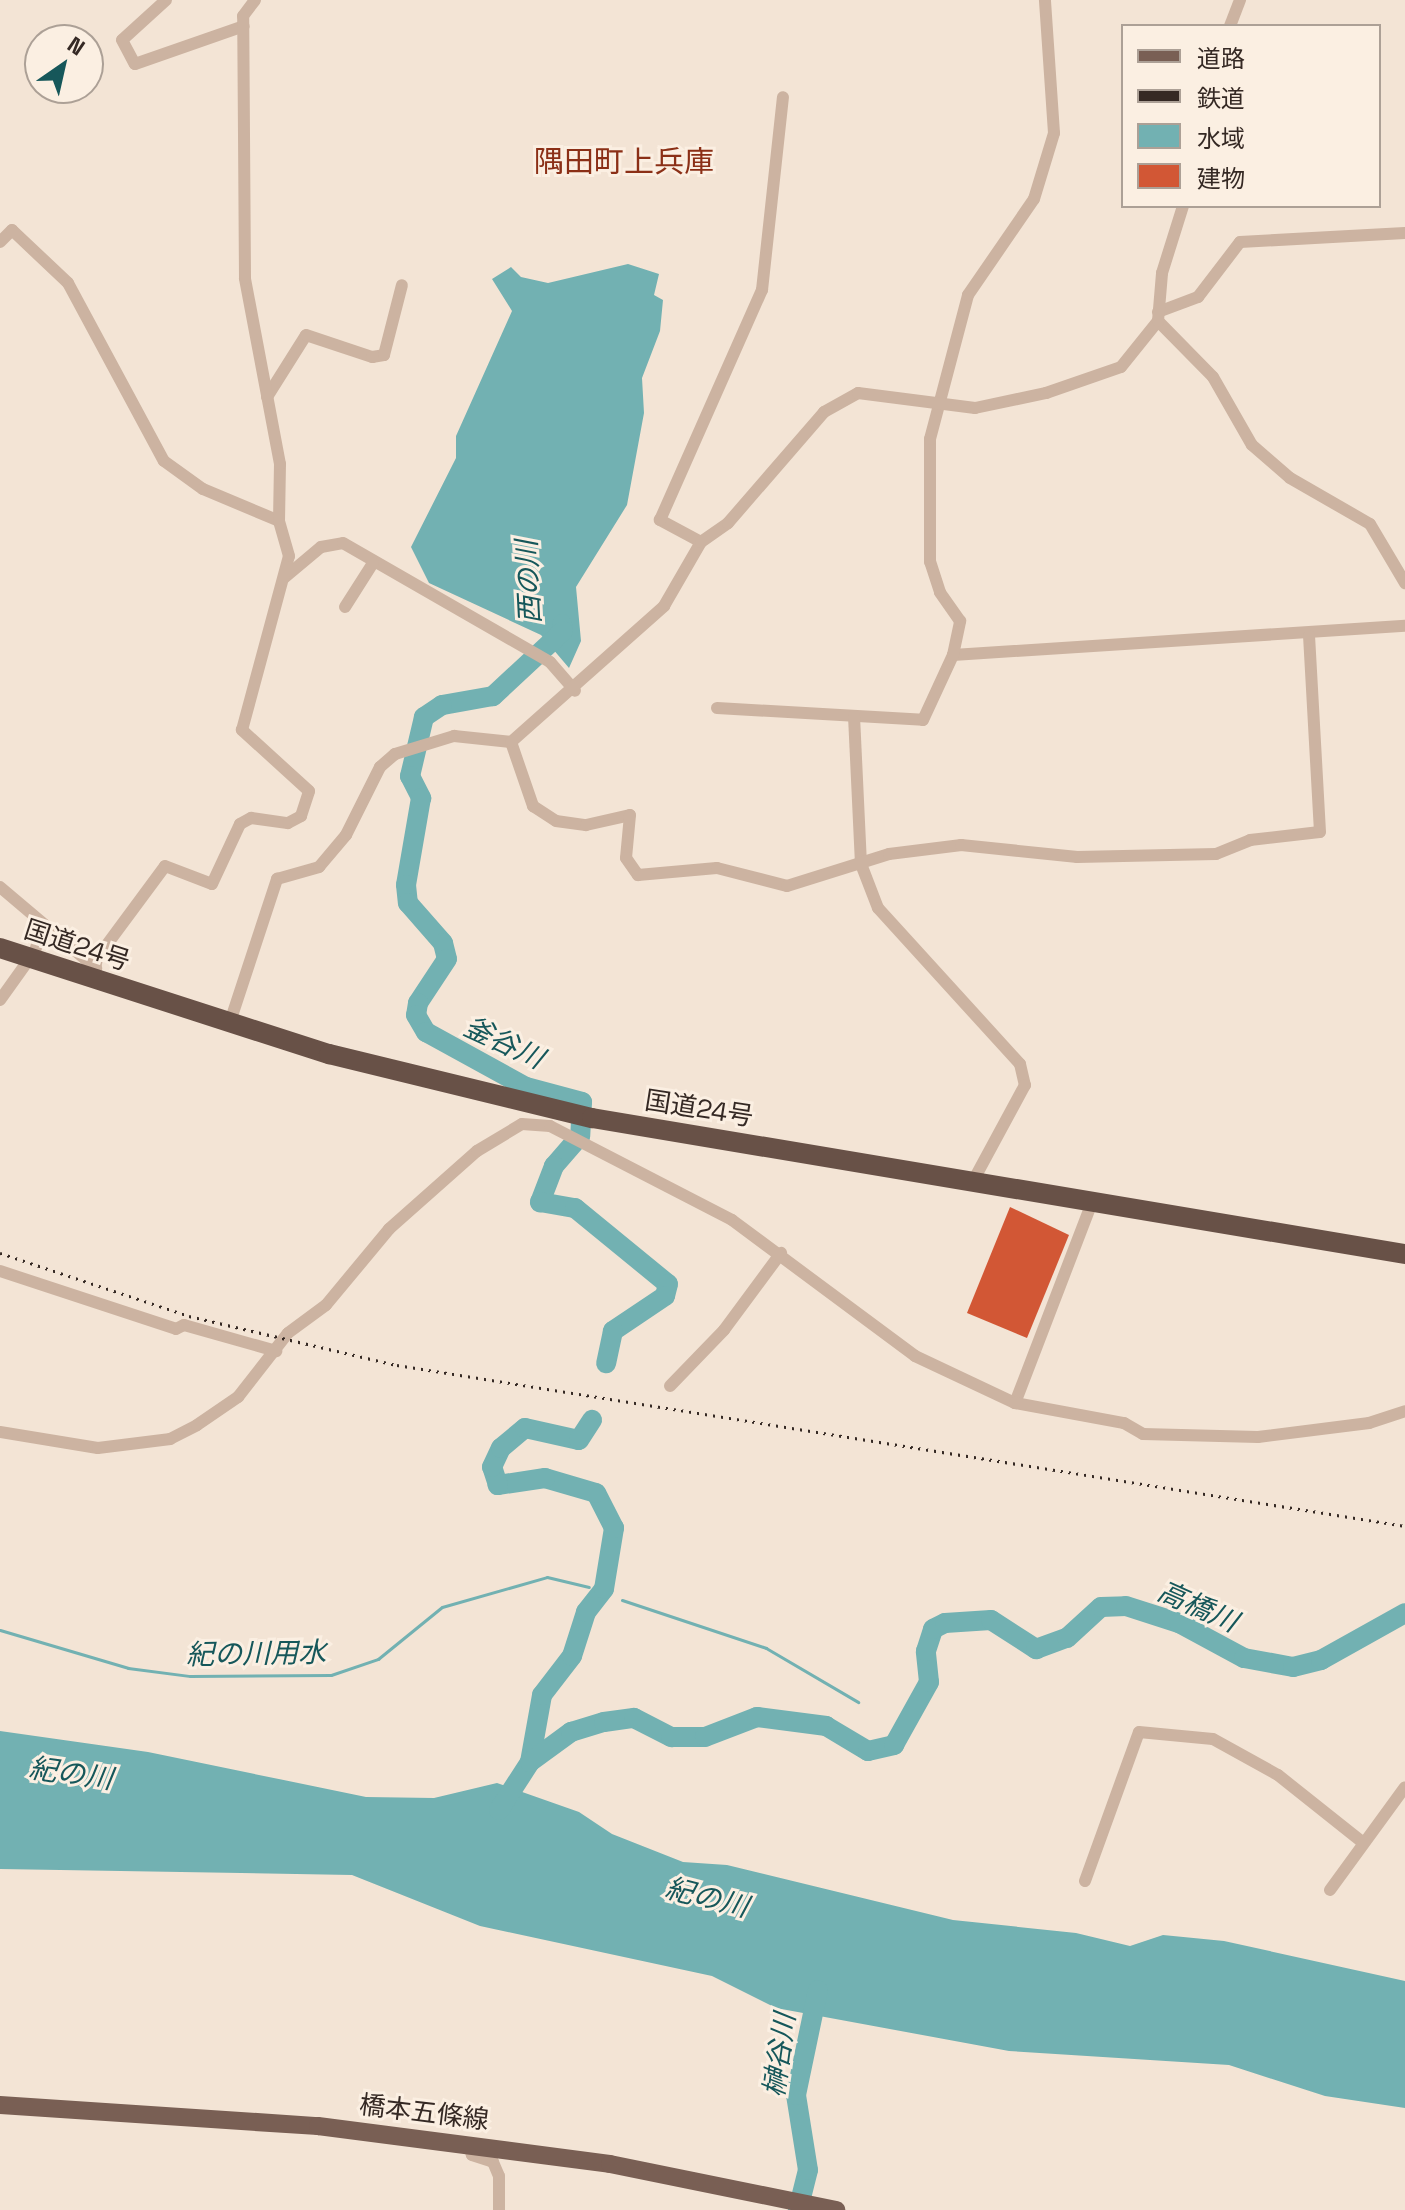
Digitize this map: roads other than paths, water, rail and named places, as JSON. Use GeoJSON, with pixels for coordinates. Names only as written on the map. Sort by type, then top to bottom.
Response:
{"type":"FeatureCollection","features":[{"type":"Feature","properties":{"kind":"highway","name":"国道24号"},"geometry":{"type":"LineString","coordinates":[[0,948],[94,974],[230,1022],[415,1077],[582,1116],[1405,1254]]}},
{"type":"Feature","properties":{"kind":"main road","name":"橋本五條線"},"geometry":{"type":"LineString","coordinates":[[0,2105],[318,2126],[610,2164],[825,2208]]}},
{"type":"Feature","properties":{"kind":"street"},"geometry":{"type":"LineString","coordinates":[[166,0],[122,40],[135,64],[244,26]]}},
{"type":"Feature","properties":{"kind":"street"},"geometry":{"type":"LineString","coordinates":[[0,887],[94,974],[165,866],[212,884],[240,824],[251,818],[288,823],[301,816],[309,791],[242,730],[289,556],[279,521],[280,464],[245,278],[244,26],[255,0]]}},
{"type":"Feature","properties":{"kind":"street"},"geometry":{"type":"LineString","coordinates":[[717,708],[923,720],[953,655],[960,621],[940,592],[930,562],[930,439],[968,295],[1034,199],[1054,133],[1045,0]]}},
{"type":"Feature","properties":{"kind":"street"},"geometry":{"type":"LineString","coordinates":[[1231,24],[1240,0]]}},
{"type":"Feature","properties":{"kind":"street"},"geometry":{"type":"LineString","coordinates":[[701,542],[660,520],[762,290],[783,97]]}},
{"type":"Feature","properties":{"kind":"street"},"geometry":{"type":"LineString","coordinates":[[1182,208],[1162,273],[1158,316],[1213,377],[1252,445],[1290,478],[1370,524],[1405,583]]}},
{"type":"Feature","properties":{"kind":"street"},"geometry":{"type":"LineString","coordinates":[[0,242],[12,230],[68,283],[164,461],[203,489],[279,521]]}},
{"type":"Feature","properties":{"kind":"street"},"geometry":{"type":"LineString","coordinates":[[230,1022],[277,879],[319,867],[346,835],[380,767],[416,747],[454,736],[511,742],[575,691],[664,606],[701,542],[728,523],[824,412],[858,393],[939,400],[975,408],[1106,376],[1158,316],[1198,297],[1240,242],[1405,233]]}},
{"type":"Feature","properties":{"kind":"street"},"geometry":{"type":"LineString","coordinates":[[267,397],[306,335],[372,357],[384,355],[402,285]]}},
{"type":"Feature","properties":{"kind":"street"},"geometry":{"type":"LineString","coordinates":[[284,578],[321,547],[343,543],[550,662],[575,691]]}},
{"type":"Feature","properties":{"kind":"street"},"geometry":{"type":"LineString","coordinates":[[345,607],[373,563]]}},
{"type":"Feature","properties":{"kind":"street"},"geometry":{"type":"LineString","coordinates":[[953,655],[1309,636],[1405,626]]}},
{"type":"Feature","properties":{"kind":"street"},"geometry":{"type":"LineString","coordinates":[[511,742],[533,806],[556,821],[586,825],[630,815],[626,858],[638,875],[717,868],[787,886],[861,864],[961,845],[1113,859],[1216,854],[1250,840],[1320,832],[1309,636]]}},
{"type":"Feature","properties":{"kind":"street"},"geometry":{"type":"LineString","coordinates":[[854,716],[861,864],[878,908],[1020,1064],[1025,1085],[973,1181]]}},
{"type":"Feature","properties":{"kind":"street"},"geometry":{"type":"LineString","coordinates":[[0,1000],[29,958],[43,925]]}},
{"type":"Feature","properties":{"kind":"street"},"geometry":{"type":"LineString","coordinates":[[0,1432],[71,1447],[170,1439],[238,1397],[276,1351],[326,1305],[389,1229],[477,1151],[522,1124],[550,1126],[781,1253],[915,1356],[1015,1403],[1124,1423],[1143,1434],[1258,1437],[1369,1423],[1405,1411]]}},
{"type":"Feature","properties":{"kind":"street"},"geometry":{"type":"LineString","coordinates":[[1015,1403],[1093,1200]]}},
{"type":"Feature","properties":{"kind":"street"},"geometry":{"type":"LineString","coordinates":[[670,1386],[724,1330],[781,1253]]}},
{"type":"Feature","properties":{"kind":"street"},"geometry":{"type":"LineString","coordinates":[[0,1271],[176,1329],[184,1325],[276,1351]]}},
{"type":"Feature","properties":{"kind":"street"},"geometry":{"type":"LineString","coordinates":[[1085,1881],[1139,1732],[1221,1743],[1278,1775],[1361,1841]]}},
{"type":"Feature","properties":{"kind":"street"},"geometry":{"type":"LineString","coordinates":[[1330,1890],[1361,1841],[1405,1787]]}},
{"type":"Feature","properties":{"kind":"street"},"geometry":{"type":"LineString","coordinates":[[469,2146],[472,2155],[493,2162],[499,2210]]}},
{"type":"Feature","properties":{"kind":"water","name":"西の川"},"geometry":{"type":"Polygon","coordinates":[[[628,264],[659,274],[654,295],[663,300],[660,331],[642,378],[644,413],[627,505],[576,587],[581,641],[569,668],[541,635],[429,583],[411,547],[456,458],[456,436],[512,311],[492,279],[511,267],[521,277],[548,283],[628,264]]]}},
{"type":"Feature","properties":{"kind":"water","name":"紀の川"},"geometry":{"type":"Polygon","coordinates":[[[0,1731],[148,1752],[366,1797],[434,1798],[497,1783],[579,1812],[612,1834],[683,1862],[727,1865],[953,1920],[1076,1933],[1130,1946],[1163,1935],[1224,1941],[1405,1981],[1405,2108],[1325,2096],[1229,2065],[1009,2051],[776,2008],[712,1976],[480,1926],[352,1875],[0,1869],[0,1731]]]}},
{"type":"Feature","properties":{"kind":"waterway","name":"釜谷川"},"geometry":{"type":"LineString","coordinates":[[562,624],[563,631],[493,696],[442,705],[424,717],[410,776],[421,798],[406,885],[408,903],[443,943],[447,959],[418,1003],[416,1015],[426,1032],[526,1087],[582,1102],[580,1136],[554,1166],[540,1202],[575,1208],[668,1284],[665,1296],[613,1331],[606,1363]]}},
{"type":"Feature","properties":{"kind":"waterway","name":"釜谷川"},"geometry":{"type":"LineString","coordinates":[[530,1762],[542,1695],[572,1656],[586,1612],[604,1589],[614,1528],[596,1493],[545,1478],[498,1485],[492,1467],[501,1448],[525,1428],[579,1440],[592,1420]]}},
{"type":"Feature","properties":{"kind":"waterway","name":"紀の川用水"},"geometry":{"type":"LineString","coordinates":[[0,1630],[128,1668],[190,1676],[331,1675],[378,1659],[442,1607],[547,1577],[589,1587]]}},
{"type":"Feature","properties":{"kind":"waterway","name":"紀の川用水"},"geometry":{"type":"LineString","coordinates":[[622,1600],[766,1648],[858,1702]]}},
{"type":"Feature","properties":{"kind":"waterway","name":"高橋川"},"geometry":{"type":"LineString","coordinates":[[499,1810],[530,1762],[571,1732],[604,1722],[634,1718],[671,1737],[705,1737],[757,1717],[826,1726],[868,1751],[894,1745],[929,1682],[926,1651],[933,1629],[945,1623],[991,1620],[1036,1649],[1067,1638],[1101,1607],[1126,1606],[1179,1623],[1244,1658],[1293,1667],[1321,1660],[1405,1613]]}},
{"type":"Feature","properties":{"kind":"waterway","name":"榊谷川"},"geometry":{"type":"LineString","coordinates":[[798,2210],[808,2170],[796,2095],[818,1990]]}},
{"type":"Feature","properties":{"kind":"railway"},"geometry":{"type":"LineString","coordinates":[[0,1253],[189,1316],[397,1365],[1405,1526]]}},
{"type":"Feature","properties":{"kind":"district","name":"隅田町上兵庫"},"geometry":{"type":"Point","coordinates":[624,162]}}]}
